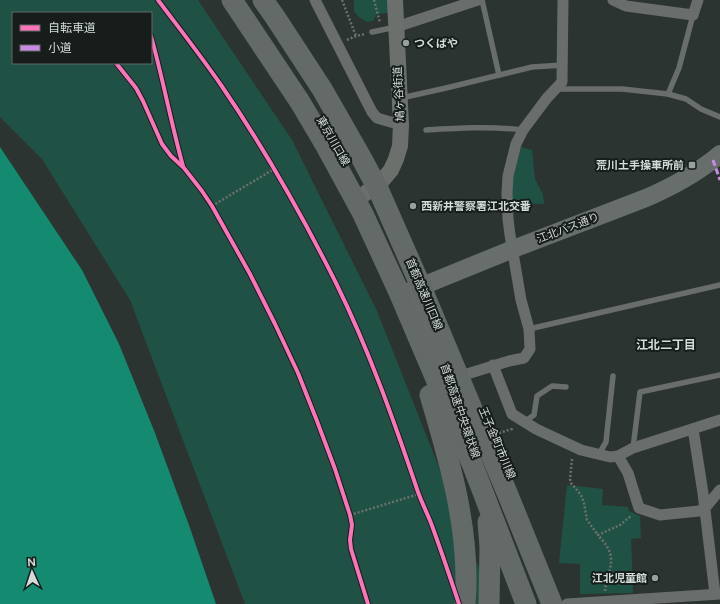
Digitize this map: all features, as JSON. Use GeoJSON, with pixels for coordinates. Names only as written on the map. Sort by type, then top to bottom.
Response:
{"type":"FeatureCollection","features":[{"type":"Feature","properties":{"kind":"highway","name":"首都高速川口線"},"geometry":{"type":"LineString","coordinates":[[232,0],[300,102],[364,214],[473,466],[526,604]]}},
{"type":"Feature","properties":{"kind":"highway","name":"首都高速川口線"},"geometry":{"type":"LineString","coordinates":[[263,0],[322,89],[378,189],[552,604]]}},
{"type":"Feature","properties":{"kind":"highway","name":"首都高速中央環状線"},"geometry":{"type":"LineString","coordinates":[[394,225],[464,419],[476,458],[482,482],[488,526],[490,567],[489,604]]}},
{"type":"Feature","properties":{"kind":"highway","name":"首都高速川口線"},"geometry":{"type":"LineString","coordinates":[[384,260],[424,372],[452,472],[464,540],[466,569],[465,604]]}},
{"type":"Feature","properties":{"kind":"main road","name":"東京川口線"},"geometry":{"type":"LineString","coordinates":[[243,0],[308,98],[339,149],[363,195],[418,287]]}},
{"type":"Feature","properties":{"kind":"main road","name":"東京川口線"},"geometry":{"type":"LineString","coordinates":[[273,0],[328,87],[381,182],[418,287]]}},
{"type":"Feature","properties":{"kind":"main road","name":"鳩ヶ谷街道"},"geometry":{"type":"LineString","coordinates":[[363,195],[381,182],[391,170],[400,146],[400,98],[388,26],[395,0]]}},
{"type":"Feature","properties":{"kind":"main road","name":"江北バス通り"},"geometry":{"type":"LineString","coordinates":[[418,287],[646,198],[699,169],[720,154]]}},
{"type":"Feature","properties":{"kind":"main road","name":"王子金町市川線"},"geometry":{"type":"LineString","coordinates":[[418,287],[467,374],[494,434],[562,604]]}},
{"type":"Feature","properties":{"kind":"main road","name":"王子金町市川線"},"geometry":{"type":"LineString","coordinates":[[418,287],[545,604]]}},
{"type":"Feature","properties":{"kind":"street"},"geometry":{"type":"LineString","coordinates":[[315,0],[372,112],[377,118],[401,125]]}},
{"type":"Feature","properties":{"kind":"street"},"geometry":{"type":"LineString","coordinates":[[388,26],[478,0]]}},
{"type":"Feature","properties":{"kind":"street"},"geometry":{"type":"LineString","coordinates":[[467,374],[493,365],[524,358],[530,348],[530,329],[521,300],[508,219],[508,176],[516,144],[523,130],[562,82],[564,0]]}},
{"type":"Feature","properties":{"kind":"street"},"geometry":{"type":"LineString","coordinates":[[613,0],[626,6],[693,15],[698,0]]}},
{"type":"Feature","properties":{"kind":"street"},"geometry":{"type":"LineString","coordinates":[[493,365],[512,414],[536,429],[581,450],[610,457],[618,456],[633,448],[720,420]]}},
{"type":"Feature","properties":{"kind":"street"},"geometry":{"type":"LineString","coordinates":[[567,604],[717,594],[692,430]]}},
{"type":"Feature","properties":{"kind":"street"},"geometry":{"type":"LineString","coordinates":[[618,456],[628,473],[639,508],[660,515],[699,511],[705,508],[720,490]]}},
{"type":"Feature","properties":{"kind":"lane"},"geometry":{"type":"LineString","coordinates":[[482,0],[499,75]]}},
{"type":"Feature","properties":{"kind":"lane"},"geometry":{"type":"LineString","coordinates":[[668,94],[679,68],[693,15]]}},
{"type":"Feature","properties":{"kind":"lane"},"geometry":{"type":"LineString","coordinates":[[372,32],[388,26]]}},
{"type":"Feature","properties":{"kind":"lane"},"geometry":{"type":"LineString","coordinates":[[400,98],[532,67],[563,65]]}},
{"type":"Feature","properties":{"kind":"lane"},"geometry":{"type":"LineString","coordinates":[[555,90],[622,90],[668,94],[686,99],[706,111],[720,117]]}},
{"type":"Feature","properties":{"kind":"lane"},"geometry":{"type":"LineString","coordinates":[[426,130],[468,127],[523,130]]}},
{"type":"Feature","properties":{"kind":"lane"},"geometry":{"type":"LineString","coordinates":[[530,329],[720,285]]}},
{"type":"Feature","properties":{"kind":"lane"},"geometry":{"type":"LineString","coordinates":[[633,448],[640,392],[720,374]]}},
{"type":"Feature","properties":{"kind":"lane"},"geometry":{"type":"LineString","coordinates":[[599,454],[606,442],[613,376]]}},
{"type":"Feature","properties":{"kind":"lane"},"geometry":{"type":"LineString","coordinates":[[524,422],[534,415],[537,396],[552,386],[566,387]]}},
{"type":"Feature","properties":{"kind":"path"},"geometry":{"type":"LineString","coordinates":[[342,0],[356,36]]}},
{"type":"Feature","properties":{"kind":"path"},"geometry":{"type":"LineString","coordinates":[[374,0],[388,26]]}},
{"type":"Feature","properties":{"kind":"path"},"geometry":{"type":"LineString","coordinates":[[337,44],[356,36],[372,32]]}},
{"type":"Feature","properties":{"kind":"path"},"geometry":{"type":"LineString","coordinates":[[271,163],[278,176]]}},
{"type":"Feature","properties":{"kind":"path"},"geometry":{"type":"LineString","coordinates":[[212,206],[274,169]]}},
{"type":"Feature","properties":{"kind":"path"},"geometry":{"type":"LineString","coordinates":[[209,201],[216,212]]}},
{"type":"Feature","properties":{"kind":"path"},"geometry":{"type":"LineString","coordinates":[[499,433],[512,429]]}},
{"type":"Feature","properties":{"kind":"path"},"geometry":{"type":"LineString","coordinates":[[574,446],[570,479],[571,483],[581,496],[584,503],[587,520],[611,555],[611,564],[606,584],[605,601]]}},
{"type":"Feature","properties":{"kind":"path"},"geometry":{"type":"LineString","coordinates":[[416,486],[421,500]]}},
{"type":"Feature","properties":{"kind":"path"},"geometry":{"type":"LineString","coordinates":[[350,515],[419,494]]}},
{"type":"Feature","properties":{"kind":"path"},"geometry":{"type":"LineString","coordinates":[[348,507],[351,520]]}},
{"type":"Feature","properties":{"kind":"path"},"geometry":{"type":"LineString","coordinates":[[598,535],[620,525],[629,519],[639,508]]}},
{"type":"Feature","properties":{"kind":"shaded area"},"geometry":{"type":"Polygon","coordinates":[[[0,0],[198,0],[292,140],[377,311],[493,604],[245,604],[130,300],[42,159],[0,117],[0,0]]]}},
{"type":"Feature","properties":{"kind":"shaded area"},"geometry":{"type":"Polygon","coordinates":[[[354,0],[391,0],[392,13],[377,14],[373,21],[367,22],[360,18],[354,11],[354,0]]]}},
{"type":"Feature","properties":{"kind":"shaded area"},"geometry":{"type":"Polygon","coordinates":[[[0,147],[82,270],[119,344],[155,433],[216,604],[0,604],[0,147]]]}},
{"type":"Feature","properties":{"kind":"shaded area"},"geometry":{"type":"Polygon","coordinates":[[[521,147],[532,150],[535,179],[543,195],[544,204],[512,203],[512,181],[521,147]]]}},
{"type":"Feature","properties":{"kind":"shaded area"},"geometry":{"type":"Polygon","coordinates":[[[567,485],[603,489],[602,505],[628,507],[629,511],[640,516],[641,538],[631,539],[633,593],[580,594],[580,564],[559,563],[567,485]]]}},
{"type":"Feature","properties":{"kind":"marked path"},"geometry":{"type":"LineString","coordinates":[[713,160],[720,180]]}},
{"type":"Feature","properties":{"kind":"cycle path"},"geometry":{"type":"LineString","coordinates":[[158,0],[198,53],[237,109],[296,207],[336,283],[348,308],[380,386],[418,492],[435,533],[459,604]]}},
{"type":"Feature","properties":{"kind":"cycle path"},"geometry":{"type":"LineString","coordinates":[[152,40],[183,166]]}},
{"type":"Feature","properties":{"kind":"cycle path"},"geometry":{"type":"LineString","coordinates":[[117,64],[136,88],[162,144],[171,156],[184,168],[212,206],[250,274],[298,373],[335,469],[350,515],[352,525],[350,540],[351,549],[368,604]]}},
{"type":"Feature","properties":{"kind":"place","name":"つくばや"},"geometry":{"type":"Point","coordinates":[406,43]}},
{"type":"Feature","properties":{"kind":"place","name":"荒川土手操車所前"},"geometry":{"type":"Point","coordinates":[692,165]}},
{"type":"Feature","properties":{"kind":"place","name":"西新井警察署江北交番"},"geometry":{"type":"Point","coordinates":[413,206]}},
{"type":"Feature","properties":{"kind":"place","name":"江北児童館"},"geometry":{"type":"Point","coordinates":[655,578]}},
{"type":"Feature","properties":{"kind":"district","name":"江北二丁目"},"geometry":{"type":"Point","coordinates":[666,345]}}]}
